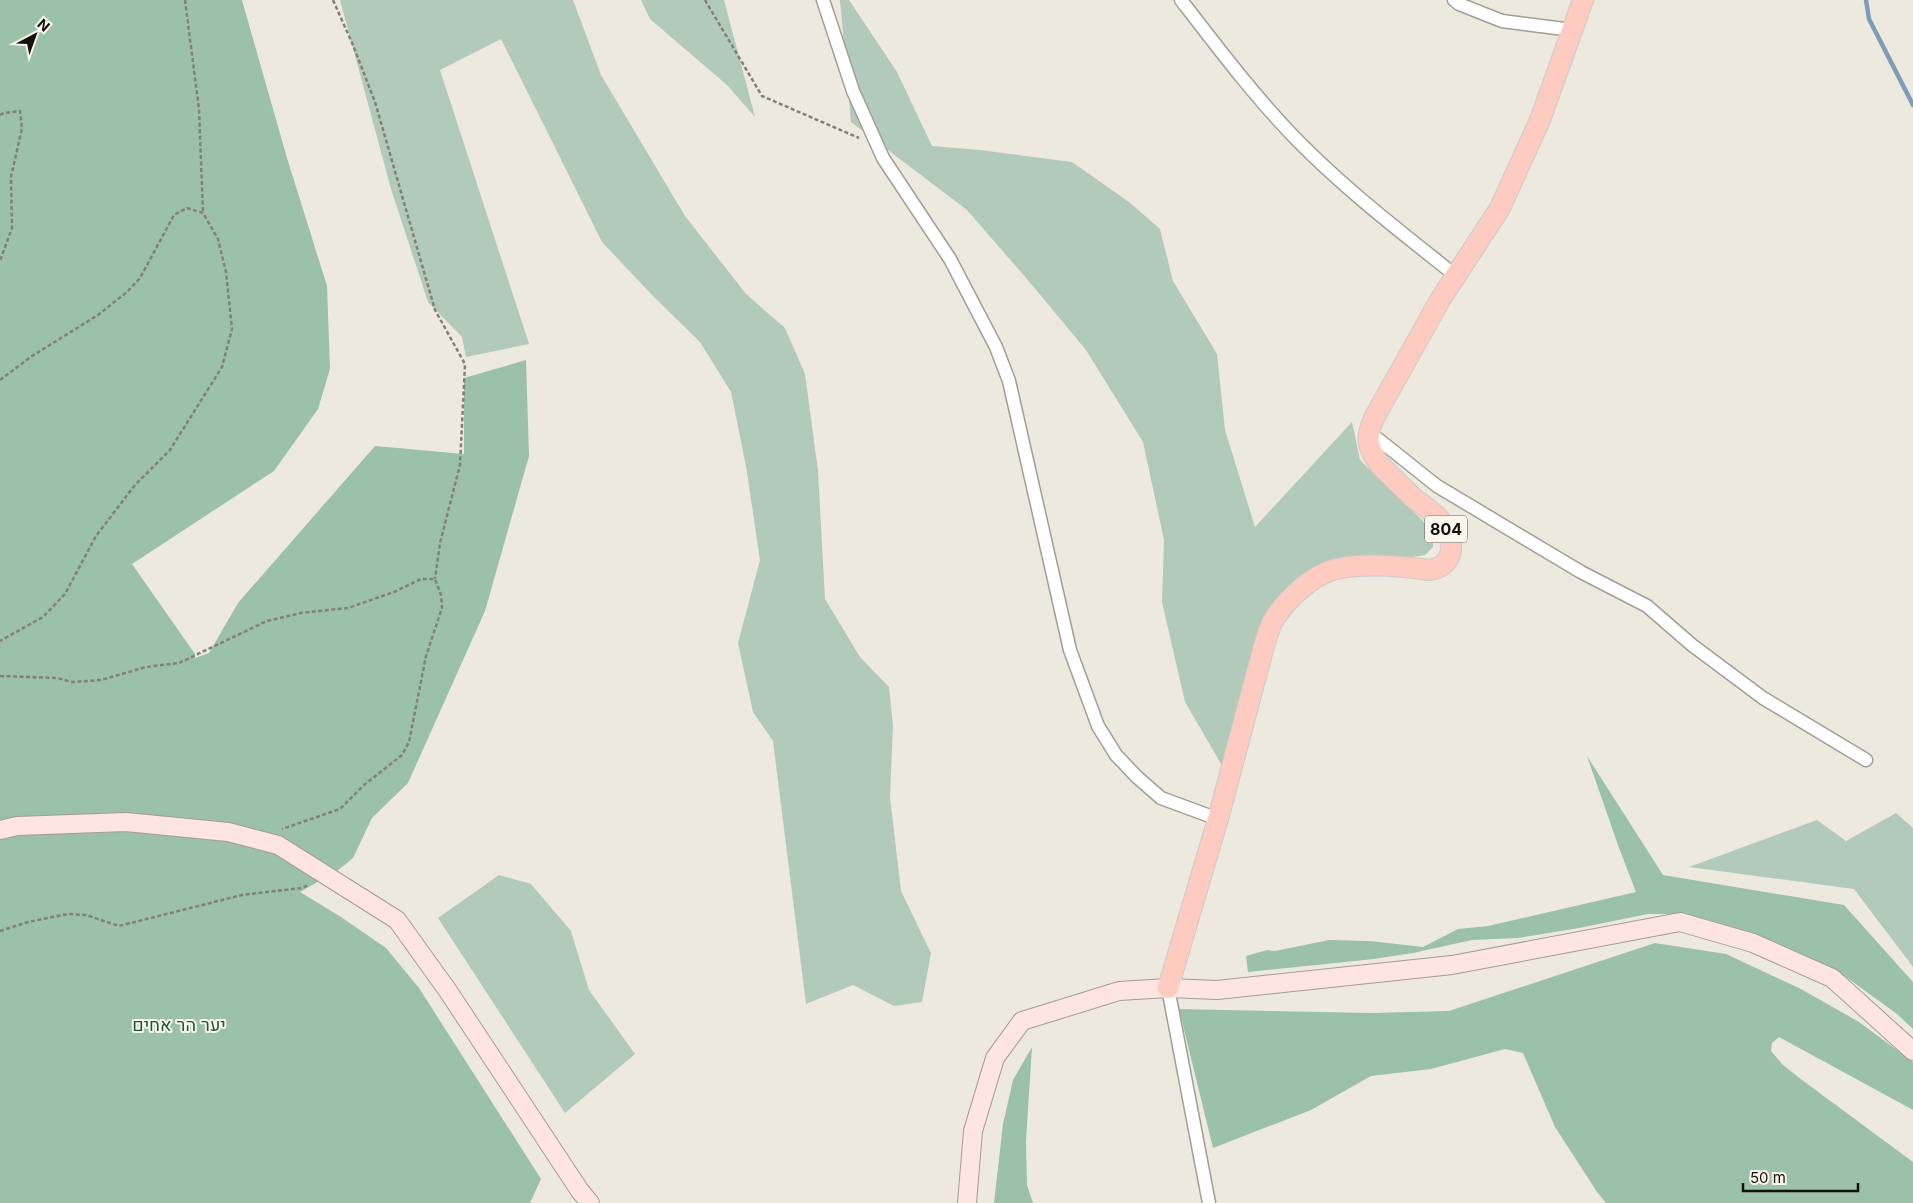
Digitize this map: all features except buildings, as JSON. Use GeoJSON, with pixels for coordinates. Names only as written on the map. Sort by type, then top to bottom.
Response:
{"type":"FeatureCollection","features":[{"type":"Feature","properties":{"kind":"main road"},"geometry":{"type":"LineString","coordinates":[[1368,431],[1426,325],[1500,208],[1540,120],[1583,0]]}},
{"type":"Feature","properties":{"kind":"main road","name":"804"},"geometry":{"type":"LineString","coordinates":[[1168,988],[1218,819],[1264,646],[1273,622],[1283,608],[1304,587],[1324,573],[1356,566],[1430,570],[1444,565],[1449,559],[1451,550],[1450,540],[1440,520],[1380,465],[1368,444],[1368,431]]}},
{"type":"Feature","properties":{"kind":"main road"},"geometry":{"type":"LineString","coordinates":[[0,830],[17,826],[126,822],[228,832],[278,844],[397,920],[442,983],[580,1191],[590,1203]]}},
{"type":"Feature","properties":{"kind":"main road"},"geometry":{"type":"LineString","coordinates":[[967,1203],[974,1131],[995,1058],[1022,1021],[1119,991],[1168,988],[1217,990],[1452,964],[1680,922],[1753,943],[1832,978],[1913,1051]]}},
{"type":"Feature","properties":{"kind":"street"},"geometry":{"type":"LineString","coordinates":[[824,0],[853,91],[883,158],[950,259],[996,347],[1009,381],[1070,650],[1098,726],[1116,755],[1161,798],[1218,819]]}},
{"type":"Feature","properties":{"kind":"street"},"geometry":{"type":"LineString","coordinates":[[1181,0],[1230,63],[1296,140],[1348,190],[1456,276]]}},
{"type":"Feature","properties":{"kind":"street"},"geometry":{"type":"LineString","coordinates":[[1454,0],[1459,4],[1502,21],[1572,30]]}},
{"type":"Feature","properties":{"kind":"street"},"geometry":{"type":"LineString","coordinates":[[1368,431],[1437,486],[1581,572],[1647,606],[1692,645],[1763,698],[1866,760]]}},
{"type":"Feature","properties":{"kind":"street"},"geometry":{"type":"LineString","coordinates":[[1168,988],[1209,1203]]}},
{"type":"Feature","properties":{"kind":"path"},"geometry":{"type":"LineString","coordinates":[[0,641],[43,616],[65,594],[96,536],[135,485],[170,450],[222,367],[232,329],[226,272],[218,239],[203,213],[199,109],[185,0]]}},
{"type":"Feature","properties":{"kind":"path"},"geometry":{"type":"LineString","coordinates":[[278,844],[280,830],[340,809],[364,785],[402,755],[409,742],[426,656],[442,608],[441,594],[435,579],[440,543],[460,465],[465,364],[435,310],[375,102],[333,0]]}},
{"type":"Feature","properties":{"kind":"path"},"geometry":{"type":"LineString","coordinates":[[705,0],[762,96],[830,127],[877,145]]}},
{"type":"Feature","properties":{"kind":"path"},"geometry":{"type":"LineString","coordinates":[[0,115],[4,112],[20,111],[22,128],[11,178],[12,228],[0,261]]}},
{"type":"Feature","properties":{"kind":"path"},"geometry":{"type":"LineString","coordinates":[[0,380],[32,356],[98,315],[127,292],[140,278],[174,215],[188,208],[203,213]]}},
{"type":"Feature","properties":{"kind":"path"},"geometry":{"type":"LineString","coordinates":[[0,676],[57,678],[72,682],[101,680],[146,667],[179,663],[267,621],[300,613],[348,608],[394,592],[421,579],[435,579]]}},
{"type":"Feature","properties":{"kind":"path"},"geometry":{"type":"LineString","coordinates":[[0,931],[28,922],[68,914],[86,915],[119,926],[242,895],[301,888],[332,879]]}},
{"type":"Feature","properties":{"kind":"green space","name":"יער הר אחים"},"geometry":{"type":"Polygon","coordinates":[[[0,0],[242,0],[287,158],[327,286],[330,369],[318,409],[274,471],[132,564],[195,654],[195,658],[209,653],[238,603],[375,446],[464,454],[464,378],[526,360],[529,456],[485,611],[408,783],[372,818],[353,858],[337,871],[300,892],[386,948],[419,988],[541,1179],[530,1203],[0,1203],[0,0]]]}},
{"type":"Feature","properties":{"kind":"green space"},"geometry":{"type":"Polygon","coordinates":[[[340,0],[573,0],[601,75],[685,216],[746,294],[785,328],[805,374],[818,471],[825,599],[860,657],[889,687],[893,726],[890,797],[901,891],[931,953],[922,1002],[894,1006],[853,985],[806,1004],[773,741],[753,712],[738,643],[760,560],[746,466],[731,392],[700,342],[602,242],[501,39],[440,70],[529,344],[466,357],[462,337],[428,302],[391,189],[340,0]]]}},
{"type":"Feature","properties":{"kind":"green space"},"geometry":{"type":"Polygon","coordinates":[[[641,0],[724,0],[755,117],[727,85],[650,19],[641,0]]]}},
{"type":"Feature","properties":{"kind":"green space"},"geometry":{"type":"Polygon","coordinates":[[[840,0],[849,0],[897,72],[932,146],[1072,162],[1129,202],[1160,229],[1173,281],[1217,354],[1225,430],[1255,527],[1352,422],[1360,460],[1422,520],[1433,536],[1433,547],[1425,555],[1412,557],[1376,556],[1272,609],[1256,639],[1224,769],[1185,702],[1162,602],[1164,540],[1143,442],[1086,350],[967,210],[851,122],[840,0]]]}},
{"type":"Feature","properties":{"kind":"green space"},"geometry":{"type":"Polygon","coordinates":[[[1587,756],[1663,875],[1844,905],[1913,982],[1913,1029],[1897,1014],[1846,977],[1808,957],[1765,939],[1685,914],[1648,914],[1518,938],[1472,940],[1413,953],[1374,959],[1248,972],[1246,956],[1267,950],[1275,951],[1329,940],[1370,941],[1423,947],[1458,929],[1488,926],[1636,892],[1587,756]]]}},
{"type":"Feature","properties":{"kind":"green space"},"geometry":{"type":"Polygon","coordinates":[[[1896,813],[1913,828],[1913,967],[1854,889],[1689,867],[1817,820],[1846,841],[1896,813]]]}},
{"type":"Feature","properties":{"kind":"green space"},"geometry":{"type":"Polygon","coordinates":[[[499,875],[531,884],[571,931],[589,990],[635,1054],[565,1113],[438,918],[499,875]]]}},
{"type":"Feature","properties":{"kind":"green space"},"geometry":{"type":"Polygon","coordinates":[[[1655,943],[1726,954],[1801,989],[1859,1022],[1913,1062],[1913,1110],[1779,1037],[1772,1043],[1771,1051],[1783,1065],[1802,1080],[1913,1162],[1913,1203],[1606,1203],[1555,1127],[1523,1053],[1505,1049],[1431,1069],[1371,1076],[1311,1110],[1213,1148],[1179,1009],[1373,1013],[1449,1011],[1655,943]]]}},
{"type":"Feature","properties":{"kind":"green space"},"geometry":{"type":"Polygon","coordinates":[[[1032,1047],[1026,1141],[1027,1185],[1033,1203],[994,1203],[1003,1124],[1013,1080],[1032,1047]]]}},
{"type":"Feature","properties":{"kind":"waterway"},"geometry":{"type":"LineString","coordinates":[[1866,0],[1869,19],[1913,105]]}}]}
